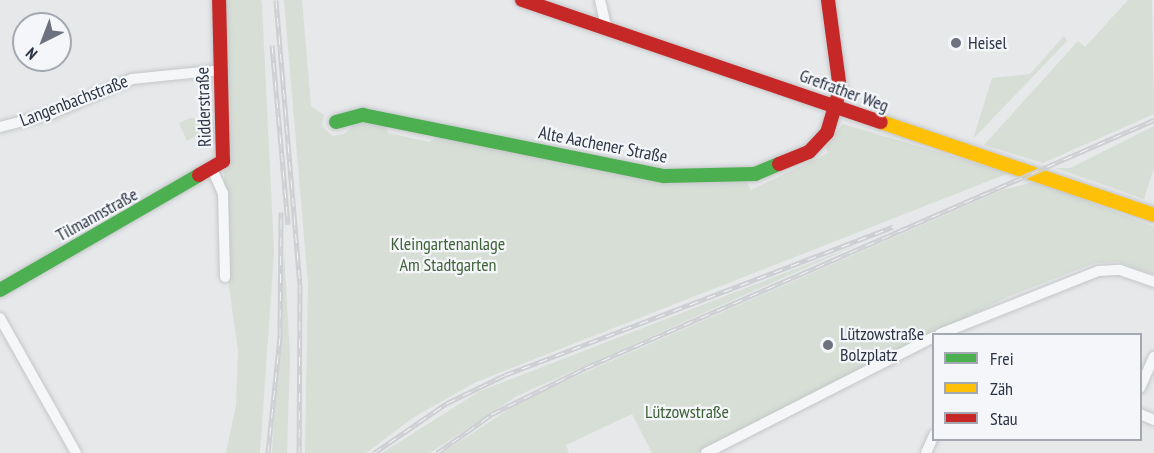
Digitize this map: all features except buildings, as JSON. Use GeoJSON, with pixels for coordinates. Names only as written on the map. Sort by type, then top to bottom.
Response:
{"type":"FeatureCollection","features":[{"type":"Feature","properties":{"kind":"street","name":"Ridderstraße"},"geometry":{"type":"LineString","coordinates":[[219,0],[224,156],[213,171],[223,193],[225,277]]}},
{"type":"Feature","properties":{"kind":"street","name":"Grefrather Weg"},"geometry":{"type":"LineString","coordinates":[[522,0],[606,25],[836,107],[1154,215]]}},
{"type":"Feature","properties":{"kind":"street"},"geometry":{"type":"LineString","coordinates":[[600,0],[606,25]]}},
{"type":"Feature","properties":{"kind":"street","name":"Alte Aachener Straße"},"geometry":{"type":"LineString","coordinates":[[336,122],[363,114],[620,170],[712,178],[755,174],[809,152],[827,133],[840,88],[828,0]]}},
{"type":"Feature","properties":{"kind":"street","name":"Langenbachstraße"},"geometry":{"type":"LineString","coordinates":[[0,127],[35,120],[132,78],[220,70]]}},
{"type":"Feature","properties":{"kind":"street","name":"Tilmannstraße"},"geometry":{"type":"LineString","coordinates":[[0,291],[213,171]]}},
{"type":"Feature","properties":{"kind":"street"},"geometry":{"type":"LineString","coordinates":[[947,333],[1098,271],[1120,270],[1154,282]]}},
{"type":"Feature","properties":{"kind":"street"},"geometry":{"type":"LineString","coordinates":[[0,318],[3,332],[76,453]]}},
{"type":"Feature","properties":{"kind":"street"},"geometry":{"type":"LineString","coordinates":[[706,453],[932,338]]}},
{"type":"Feature","properties":{"kind":"street"},"geometry":{"type":"LineString","coordinates":[[1144,371],[1154,357]]}},
{"type":"Feature","properties":{"kind":"street"},"geometry":{"type":"LineString","coordinates":[[926,453],[932,438]]}},
{"type":"Feature","properties":{"kind":"green space"},"geometry":{"type":"Polygon","coordinates":[[[225,0],[261,0],[262,6],[274,252],[260,453],[226,453],[236,405],[238,351],[228,280],[224,170],[225,0]]]}},
{"type":"Feature","properties":{"kind":"green space","name":"Kleingartenanlage Am Stadtgarten"},"geometry":{"type":"Polygon","coordinates":[[[284,0],[302,0],[311,106],[324,115],[322,126],[332,136],[344,134],[358,121],[385,124],[388,133],[429,142],[440,136],[662,181],[746,181],[751,190],[828,153],[825,145],[843,124],[1009,173],[476,382],[414,417],[366,453],[305,453],[308,284],[284,0]]]}},
{"type":"Feature","properties":{"kind":"green space"},"geometry":{"type":"Polygon","coordinates":[[[1128,0],[1152,0],[1154,114],[1043,163],[984,145],[1078,41],[1085,47],[1128,0]]]}},
{"type":"Feature","properties":{"kind":"green space"},"geometry":{"type":"Polygon","coordinates":[[[1064,36],[1067,41],[973,139],[992,78],[1030,74],[1064,36]]]}},
{"type":"Feature","properties":{"kind":"green space"},"geometry":{"type":"Polygon","coordinates":[[[190,118],[214,118],[216,144],[210,148],[201,133],[187,141],[179,123],[190,118]]]}},
{"type":"Feature","properties":{"kind":"green space"},"geometry":{"type":"Polygon","coordinates":[[[1154,126],[1154,168],[1144,199],[1056,168],[1070,168],[1154,126]]]}},
{"type":"Feature","properties":{"kind":"green space","name":"Lützowstraße"},"geometry":{"type":"Polygon","coordinates":[[[1038,181],[1154,227],[1154,274],[1118,262],[1095,263],[1007,297],[698,453],[652,453],[632,414],[566,445],[569,453],[442,453],[520,402],[1002,190],[1038,181]]]}},
{"type":"Feature","properties":{"kind":"green space"},"geometry":{"type":"Polygon","coordinates":[[[857,245],[517,396],[430,453],[382,453],[480,391],[857,245]]]}},
{"type":"Feature","properties":{"kind":"green space"},"geometry":{"type":"Polygon","coordinates":[[[284,251],[290,356],[287,453],[272,453],[284,251]]]}},
{"type":"Feature","properties":{"kind":"railway"},"geometry":{"type":"LineString","coordinates":[[276,0],[300,285],[299,453]]}},
{"type":"Feature","properties":{"kind":"railway"},"geometry":{"type":"LineString","coordinates":[[272,45],[288,224]]}},
{"type":"Feature","properties":{"kind":"railway"},"geometry":{"type":"LineString","coordinates":[[437,453],[492,414],[585,368],[1154,120]]}},
{"type":"Feature","properties":{"kind":"railway"},"geometry":{"type":"LineString","coordinates":[[268,453],[280,336],[281,212]]}},
{"type":"Feature","properties":{"kind":"railway"},"geometry":{"type":"LineString","coordinates":[[374,453],[447,403],[505,375],[893,227]]}},
{"type":"Feature","properties":{"kind":"traffic: fast"},"geometry":{"type":"LineString","coordinates":[[336,122],[363,115],[664,176],[755,174],[779,164]]}},
{"type":"Feature","properties":{"kind":"traffic: fast"},"geometry":{"type":"LineString","coordinates":[[0,290],[199,175]]}},
{"type":"Feature","properties":{"kind":"traffic: slow"},"geometry":{"type":"LineString","coordinates":[[881,122],[1154,215]]}},
{"type":"Feature","properties":{"kind":"traffic: jam"},"geometry":{"type":"LineString","coordinates":[[199,175],[223,161],[219,0]]}},
{"type":"Feature","properties":{"kind":"traffic: jam"},"geometry":{"type":"LineString","coordinates":[[522,0],[881,122]]}},
{"type":"Feature","properties":{"kind":"traffic: jam"},"geometry":{"type":"LineString","coordinates":[[779,164],[809,152],[827,133],[840,89],[828,0]]}},
{"type":"Feature","properties":{"kind":"place","name":"Heisel"},"geometry":{"type":"Point","coordinates":[956,43]}},
{"type":"Feature","properties":{"kind":"place","name":"Lützowstraße Bolzplatz"},"geometry":{"type":"Point","coordinates":[828,345]}}]}
